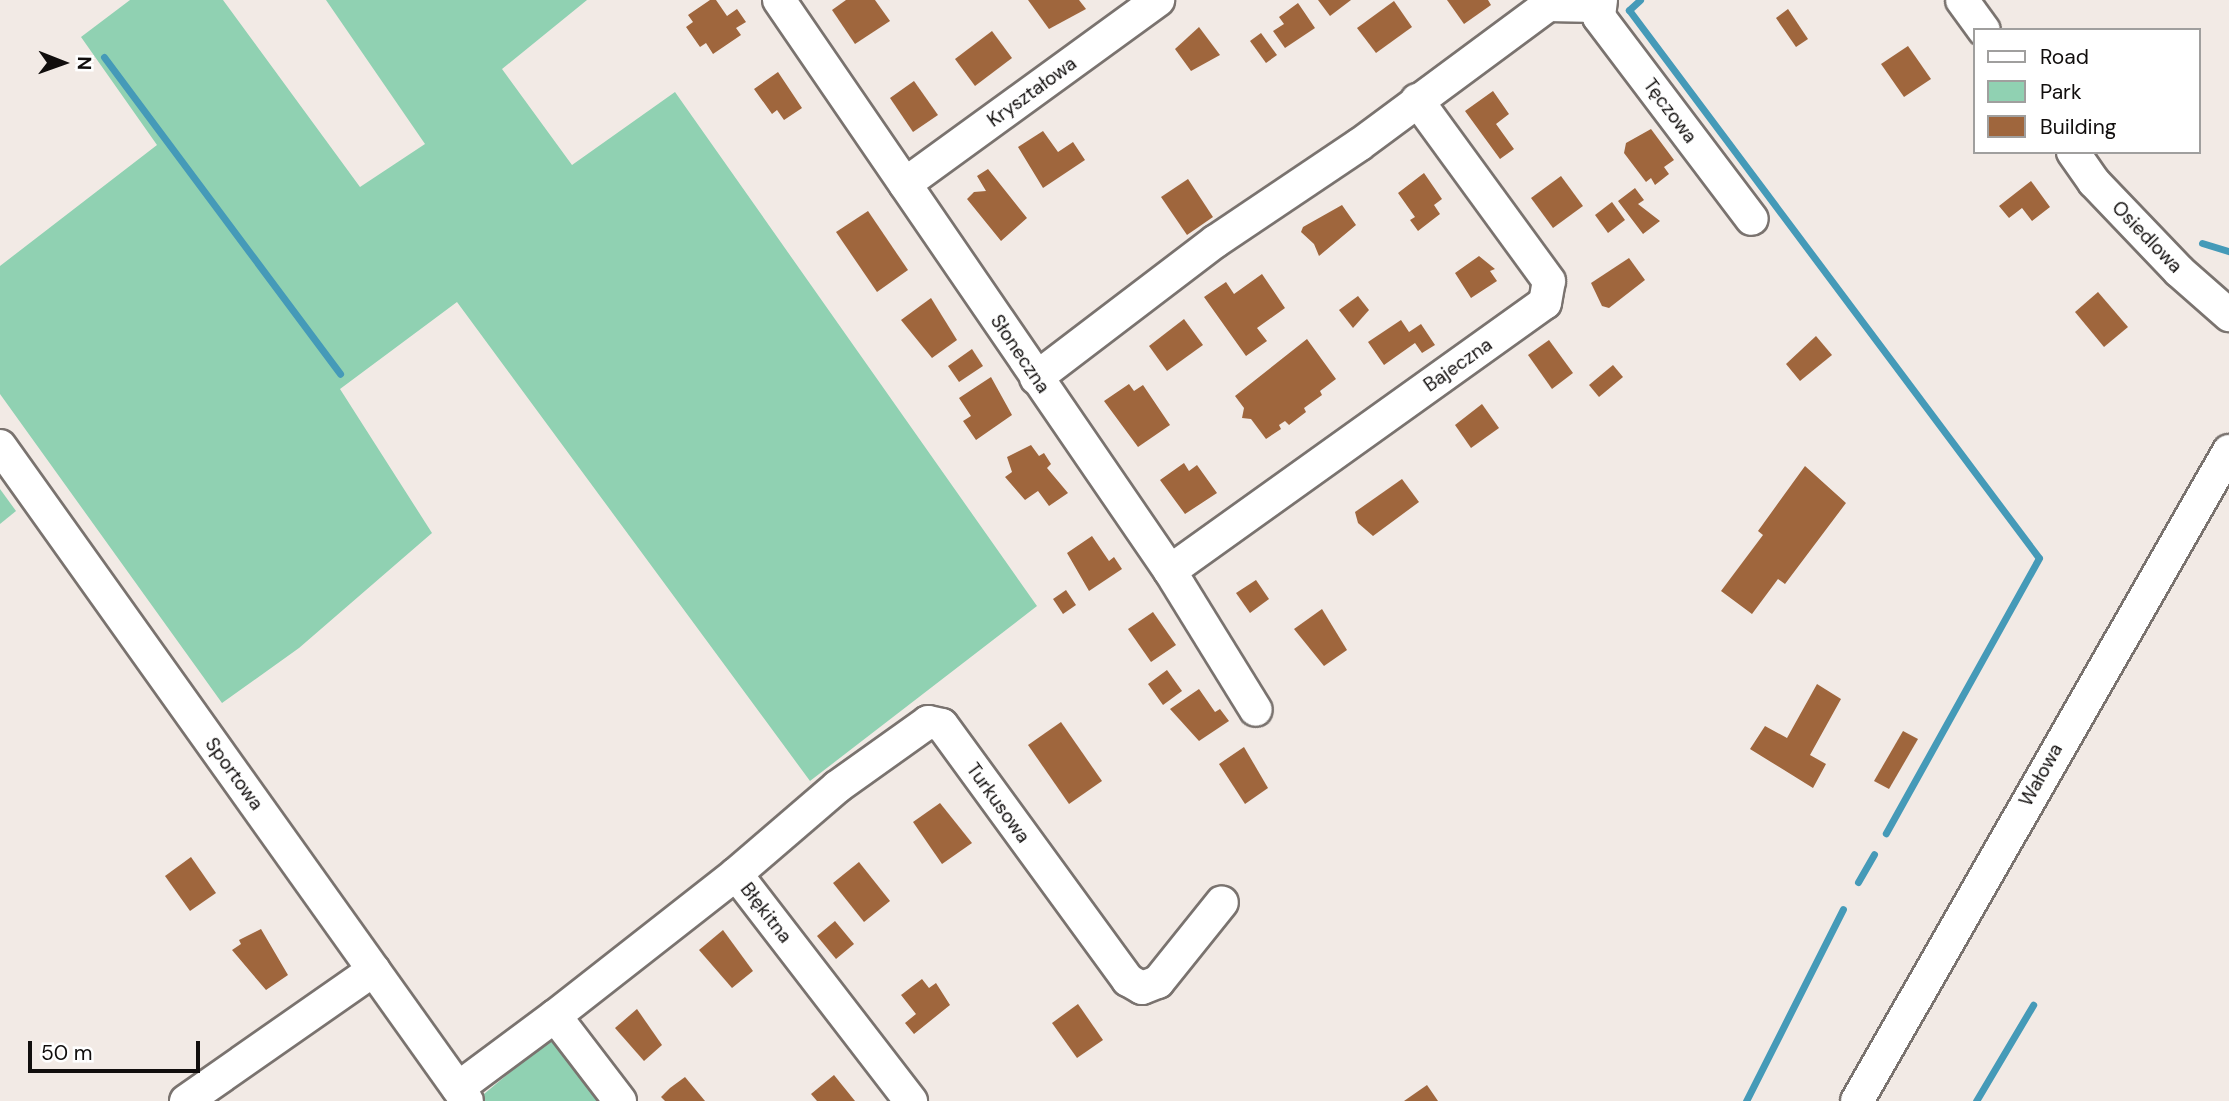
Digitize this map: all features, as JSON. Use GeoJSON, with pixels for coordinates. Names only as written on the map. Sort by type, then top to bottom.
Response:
{"type":"FeatureCollection","features":[{"type":"Feature","properties":{"kind":"street","name":"Słoneczna"},"geometry":{"type":"LineString","coordinates":[[779,0],[1170,571],[1256,710]]}},
{"type":"Feature","properties":{"kind":"street","name":"Kryształowa"},"geometry":{"type":"LineString","coordinates":[[905,184],[1158,0]]}},
{"type":"Feature","properties":{"kind":"street"},"geometry":{"type":"LineString","coordinates":[[1962,0],[1983,28]]}},
{"type":"Feature","properties":{"kind":"street"},"geometry":{"type":"LineString","coordinates":[[1036,378],[1216,242],[1548,5],[1599,3]]}},
{"type":"Feature","properties":{"kind":"street","name":"Tęczowa"},"geometry":{"type":"LineString","coordinates":[[1599,3],[1606,27],[1752,219]]}},
{"type":"Feature","properties":{"kind":"street","name":"Bajeczna"},"geometry":{"type":"LineString","coordinates":[[1170,571],[1545,303],[1549,281],[1417,100]]}},
{"type":"Feature","properties":{"kind":"street","name":"Osiedlowa"},"geometry":{"type":"LineString","coordinates":[[2074,154],[2094,182],[2179,271],[2229,315]]}},
{"type":"Feature","properties":{"kind":"street","name":"Sportowa"},"geometry":{"type":"LineString","coordinates":[[0,446],[463,1094]]}},
{"type":"Feature","properties":{"kind":"street","name":"Wałowa"},"geometry":{"type":"LineString","coordinates":[[1857,1101],[2229,451]]}},
{"type":"Feature","properties":{"kind":"street","name":"Turkusowa"},"geometry":{"type":"LineString","coordinates":[[736,874],[837,788],[928,722],[942,725],[1128,981],[1142,988],[1158,982],[1222,902]]}},
{"type":"Feature","properties":{"kind":"street","name":"Błękitna"},"geometry":{"type":"LineString","coordinates":[[463,1094],[555,1016],[736,874],[911,1101]]}},
{"type":"Feature","properties":{"kind":"street"},"geometry":{"type":"LineString","coordinates":[[186,1101],[374,970]]}},
{"type":"Feature","properties":{"kind":"street"},"geometry":{"type":"LineString","coordinates":[[555,1016],[620,1101]]}},
{"type":"Feature","properties":{"kind":"green space"},"geometry":{"type":"Polygon","coordinates":[[[130,0],[223,0],[360,187],[425,144],[326,0],[587,0],[502,69],[572,165],[675,92],[1037,606],[810,781],[457,302],[340,389],[432,533],[299,648],[222,703],[0,394],[0,266],[157,145],[81,37],[130,0]]]}},
{"type":"Feature","properties":{"kind":"green space"},"geometry":{"type":"Polygon","coordinates":[[[0,489],[16,511],[0,524],[0,489]]]}},
{"type":"Feature","properties":{"kind":"green space"},"geometry":{"type":"Polygon","coordinates":[[[550,1039],[601,1101],[478,1099],[550,1039]]]}},
{"type":"Feature","properties":{"kind":"building"},"geometry":{"type":"Polygon","coordinates":[[[710,0],[716,0],[727,16],[737,9],[746,22],[736,28],[741,35],[713,54],[706,43],[700,47],[686,27],[693,22],[688,15],[710,0]]]}},
{"type":"Feature","properties":{"kind":"building"},"geometry":{"type":"Polygon","coordinates":[[[846,0],[875,0],[890,21],[855,44],[832,10],[846,0]]]}},
{"type":"Feature","properties":{"kind":"building"},"geometry":{"type":"Polygon","coordinates":[[[1028,0],[1079,0],[1086,9],[1049,29],[1028,0]]]}},
{"type":"Feature","properties":{"kind":"building"},"geometry":{"type":"Polygon","coordinates":[[[1318,0],[1351,0],[1330,16],[1318,0]]]}},
{"type":"Feature","properties":{"kind":"building"},"geometry":{"type":"Polygon","coordinates":[[[1447,0],[1488,0],[1491,5],[1464,24],[1447,0]]]}},
{"type":"Feature","properties":{"kind":"building"},"geometry":{"type":"Polygon","coordinates":[[[1394,1],[1412,27],[1376,53],[1357,28],[1394,1]]]}},
{"type":"Feature","properties":{"kind":"building"},"geometry":{"type":"Polygon","coordinates":[[[1298,3],[1315,28],[1285,48],[1273,31],[1284,24],[1279,17],[1298,3]]]}},
{"type":"Feature","properties":{"kind":"building"},"geometry":{"type":"Polygon","coordinates":[[[1788,9],[1808,39],[1796,47],[1776,18],[1788,9]]]}},
{"type":"Feature","properties":{"kind":"building"},"geometry":{"type":"Polygon","coordinates":[[[1199,27],[1220,55],[1191,71],[1175,49],[1199,27]]]}},
{"type":"Feature","properties":{"kind":"building"},"geometry":{"type":"Polygon","coordinates":[[[992,31],[1012,58],[975,86],[955,59],[992,31]]]}},
{"type":"Feature","properties":{"kind":"building"},"geometry":{"type":"Polygon","coordinates":[[[1261,33],[1277,55],[1266,63],[1250,41],[1261,33]]]}},
{"type":"Feature","properties":{"kind":"building"},"geometry":{"type":"Polygon","coordinates":[[[1908,46],[1931,79],[1904,97],[1881,64],[1908,46]]]}},
{"type":"Feature","properties":{"kind":"building"},"geometry":{"type":"Polygon","coordinates":[[[778,72],[802,108],[784,120],[777,110],[772,114],[754,89],[778,72]]]}},
{"type":"Feature","properties":{"kind":"building"},"geometry":{"type":"Polygon","coordinates":[[[914,81],[938,115],[913,132],[890,98],[914,81]]]}},
{"type":"Feature","properties":{"kind":"building"},"geometry":{"type":"Polygon","coordinates":[[[1493,91],[1509,114],[1496,124],[1514,149],[1500,159],[1465,111],[1493,91]]]}},
{"type":"Feature","properties":{"kind":"building"},"geometry":{"type":"Polygon","coordinates":[[[1651,129],[1674,160],[1664,167],[1669,174],[1655,185],[1651,178],[1646,182],[1624,153],[1626,143],[1651,129]]]}},
{"type":"Feature","properties":{"kind":"building"},"geometry":{"type":"Polygon","coordinates":[[[1043,131],[1058,152],[1073,142],[1085,160],[1043,188],[1018,147],[1043,131]]]}},
{"type":"Feature","properties":{"kind":"building"},"geometry":{"type":"Polygon","coordinates":[[[988,169],[1027,218],[1001,241],[967,199],[974,192],[986,191],[977,176],[988,169]]]}},
{"type":"Feature","properties":{"kind":"building"},"geometry":{"type":"Polygon","coordinates":[[[1424,173],[1442,199],[1434,205],[1440,214],[1418,231],[1410,220],[1415,217],[1398,193],[1424,173]]]}},
{"type":"Feature","properties":{"kind":"building"},"geometry":{"type":"Polygon","coordinates":[[[1561,176],[1583,206],[1553,228],[1531,198],[1561,176]]]}},
{"type":"Feature","properties":{"kind":"building"},"geometry":{"type":"Polygon","coordinates":[[[1188,179],[1213,217],[1187,235],[1161,197],[1188,179]]]}},
{"type":"Feature","properties":{"kind":"building"},"geometry":{"type":"Polygon","coordinates":[[[2031,181],[2050,207],[2032,221],[2022,208],[2009,218],[1999,206],[2031,181]]]}},
{"type":"Feature","properties":{"kind":"building"},"geometry":{"type":"Polygon","coordinates":[[[1635,188],[1644,200],[1638,204],[1660,221],[1643,234],[1618,201],[1635,188]]]}},
{"type":"Feature","properties":{"kind":"building"},"geometry":{"type":"Polygon","coordinates":[[[1612,202],[1625,220],[1608,233],[1595,215],[1612,202]]]}},
{"type":"Feature","properties":{"kind":"building"},"geometry":{"type":"Polygon","coordinates":[[[1342,205],[1356,225],[1319,256],[1314,244],[1301,232],[1303,227],[1342,205]]]}},
{"type":"Feature","properties":{"kind":"building"},"geometry":{"type":"Polygon","coordinates":[[[868,211],[908,270],[877,292],[836,232],[868,211]]]}},
{"type":"Feature","properties":{"kind":"building"},"geometry":{"type":"Polygon","coordinates":[[[1479,256],[1495,269],[1490,271],[1497,281],[1471,298],[1455,273],[1479,256]]]}},
{"type":"Feature","properties":{"kind":"building"},"geometry":{"type":"Polygon","coordinates":[[[1629,258],[1645,280],[1609,308],[1602,306],[1591,283],[1629,258]]]}},
{"type":"Feature","properties":{"kind":"building"},"geometry":{"type":"Polygon","coordinates":[[[1262,274],[1285,308],[1257,328],[1267,341],[1246,356],[1204,297],[1226,282],[1234,294],[1262,274]]]}},
{"type":"Feature","properties":{"kind":"building"},"geometry":{"type":"Polygon","coordinates":[[[2098,292],[2128,327],[2104,347],[2075,312],[2098,292]]]}},
{"type":"Feature","properties":{"kind":"building"},"geometry":{"type":"Polygon","coordinates":[[[1358,296],[1369,310],[1353,328],[1339,310],[1358,296]]]}},
{"type":"Feature","properties":{"kind":"building"},"geometry":{"type":"Polygon","coordinates":[[[931,298],[957,340],[932,358],[901,320],[931,298]]]}},
{"type":"Feature","properties":{"kind":"building"},"geometry":{"type":"Polygon","coordinates":[[[1184,319],[1203,345],[1167,371],[1149,346],[1184,319]]]}},
{"type":"Feature","properties":{"kind":"building"},"geometry":{"type":"Polygon","coordinates":[[[1401,320],[1409,332],[1421,324],[1435,345],[1422,353],[1415,343],[1384,365],[1368,342],[1401,320]]]}},
{"type":"Feature","properties":{"kind":"building"},"geometry":{"type":"Polygon","coordinates":[[[1816,336],[1832,355],[1800,381],[1786,364],[1816,336]]]}},
{"type":"Feature","properties":{"kind":"building"},"geometry":{"type":"Polygon","coordinates":[[[1307,339],[1336,379],[1320,391],[1322,395],[1304,408],[1306,412],[1289,425],[1285,421],[1279,425],[1281,429],[1266,439],[1251,419],[1242,418],[1244,408],[1235,396],[1307,339]]]}},
{"type":"Feature","properties":{"kind":"building"},"geometry":{"type":"Polygon","coordinates":[[[1549,340],[1573,373],[1552,389],[1528,355],[1549,340]]]}},
{"type":"Feature","properties":{"kind":"building"},"geometry":{"type":"Polygon","coordinates":[[[972,349],[983,366],[959,382],[948,366],[972,349]]]}},
{"type":"Feature","properties":{"kind":"building"},"geometry":{"type":"Polygon","coordinates":[[[1613,365],[1623,377],[1599,397],[1589,385],[1613,365]]]}},
{"type":"Feature","properties":{"kind":"building"},"geometry":{"type":"Polygon","coordinates":[[[991,377],[1012,415],[976,440],[963,421],[971,416],[959,398],[991,377]]]}},
{"type":"Feature","properties":{"kind":"building"},"geometry":{"type":"Polygon","coordinates":[[[1129,384],[1134,391],[1143,385],[1170,425],[1138,447],[1104,401],[1129,384]]]}},
{"type":"Feature","properties":{"kind":"building"},"geometry":{"type":"Polygon","coordinates":[[[1482,404],[1499,428],[1471,448],[1455,425],[1482,404]]]}},
{"type":"Feature","properties":{"kind":"building"},"geometry":{"type":"Polygon","coordinates":[[[1031,445],[1039,456],[1044,453],[1051,464],[1047,468],[1068,493],[1049,506],[1038,491],[1025,500],[1005,477],[1012,472],[1007,457],[1031,445]]]}},
{"type":"Feature","properties":{"kind":"building"},"geometry":{"type":"Polygon","coordinates":[[[1184,463],[1189,471],[1197,465],[1217,493],[1185,514],[1160,480],[1184,463]]]}},
{"type":"Feature","properties":{"kind":"building"},"geometry":{"type":"Polygon","coordinates":[[[1805,466],[1846,503],[1785,584],[1778,579],[1752,614],[1721,591],[1763,535],[1758,531],[1805,466]]]}},
{"type":"Feature","properties":{"kind":"building"},"geometry":{"type":"Polygon","coordinates":[[[1402,479],[1419,502],[1373,536],[1358,523],[1355,512],[1402,479]]]}},
{"type":"Feature","properties":{"kind":"building"},"geometry":{"type":"Polygon","coordinates":[[[1092,536],[1109,561],[1114,557],[1122,569],[1089,591],[1067,553],[1092,536]]]}},
{"type":"Feature","properties":{"kind":"building"},"geometry":{"type":"Polygon","coordinates":[[[1256,580],[1269,599],[1250,613],[1236,593],[1256,580]]]}},
{"type":"Feature","properties":{"kind":"building"},"geometry":{"type":"Polygon","coordinates":[[[1066,590],[1076,605],[1063,614],[1053,599],[1066,590]]]}},
{"type":"Feature","properties":{"kind":"building"},"geometry":{"type":"Polygon","coordinates":[[[1322,609],[1347,650],[1324,666],[1294,629],[1322,609]]]}},
{"type":"Feature","properties":{"kind":"building"},"geometry":{"type":"Polygon","coordinates":[[[1153,612],[1176,645],[1151,662],[1128,629],[1153,612]]]}},
{"type":"Feature","properties":{"kind":"building"},"geometry":{"type":"Polygon","coordinates":[[[1167,670],[1182,691],[1163,705],[1148,684],[1167,670]]]}},
{"type":"Feature","properties":{"kind":"building"},"geometry":{"type":"Polygon","coordinates":[[[1817,684],[1841,699],[1810,755],[1826,764],[1813,788],[1750,749],[1765,726],[1787,738],[1817,684]]]}},
{"type":"Feature","properties":{"kind":"building"},"geometry":{"type":"Polygon","coordinates":[[[1199,689],[1215,712],[1220,709],[1229,721],[1199,741],[1170,709],[1199,689]]]}},
{"type":"Feature","properties":{"kind":"building"},"geometry":{"type":"Polygon","coordinates":[[[1061,722],[1102,781],[1069,804],[1028,745],[1061,722]]]}},
{"type":"Feature","properties":{"kind":"building"},"geometry":{"type":"Polygon","coordinates":[[[1903,731],[1918,739],[1889,789],[1874,781],[1903,731]]]}},
{"type":"Feature","properties":{"kind":"building"},"geometry":{"type":"Polygon","coordinates":[[[1244,747],[1268,788],[1245,804],[1219,764],[1244,747]]]}},
{"type":"Feature","properties":{"kind":"building"},"geometry":{"type":"Polygon","coordinates":[[[940,803],[972,843],[942,864],[913,822],[940,803]]]}},
{"type":"Feature","properties":{"kind":"building"},"geometry":{"type":"Polygon","coordinates":[[[191,857],[216,893],[190,911],[165,876],[191,857]]]}},
{"type":"Feature","properties":{"kind":"building"},"geometry":{"type":"Polygon","coordinates":[[[859,862],[890,901],[864,922],[833,883],[859,862]]]}},
{"type":"Feature","properties":{"kind":"building"},"geometry":{"type":"Polygon","coordinates":[[[835,921],[854,944],[836,959],[817,936],[835,921]]]}},
{"type":"Feature","properties":{"kind":"building"},"geometry":{"type":"Polygon","coordinates":[[[261,929],[288,975],[266,990],[232,950],[241,944],[239,940],[261,929]]]}},
{"type":"Feature","properties":{"kind":"building"},"geometry":{"type":"Polygon","coordinates":[[[723,930],[753,971],[732,988],[699,950],[723,930]]]}},
{"type":"Feature","properties":{"kind":"building"},"geometry":{"type":"Polygon","coordinates":[[[922,979],[929,988],[936,983],[950,1005],[914,1034],[905,1023],[916,1014],[901,995],[922,979]]]}},
{"type":"Feature","properties":{"kind":"building"},"geometry":{"type":"Polygon","coordinates":[[[1078,1004],[1103,1040],[1077,1058],[1052,1023],[1078,1004]]]}},
{"type":"Feature","properties":{"kind":"building"},"geometry":{"type":"Polygon","coordinates":[[[637,1009],[662,1045],[644,1061],[615,1028],[637,1009]]]}},
{"type":"Feature","properties":{"kind":"building"},"geometry":{"type":"Polygon","coordinates":[[[834,1075],[855,1101],[817,1101],[811,1094],[834,1075]]]}},
{"type":"Feature","properties":{"kind":"building"},"geometry":{"type":"Polygon","coordinates":[[[685,1077],[705,1101],[665,1101],[661,1097],[670,1088],[685,1077]]]}},
{"type":"Feature","properties":{"kind":"building"},"geometry":{"type":"Polygon","coordinates":[[[1427,1085],[1438,1101],[1404,1101],[1427,1085]]]}},
{"type":"Feature","properties":{"kind":"waterway"},"geometry":{"type":"LineString","coordinates":[[1640,0],[1629,10],[2039,558],[1886,833]]}},
{"type":"Feature","properties":{"kind":"waterway"},"geometry":{"type":"LineString","coordinates":[[104,57],[340,374]]}},
{"type":"Feature","properties":{"kind":"waterway"},"geometry":{"type":"LineString","coordinates":[[2202,243],[2229,251]]}},
{"type":"Feature","properties":{"kind":"waterway"},"geometry":{"type":"LineString","coordinates":[[1858,882],[1874,854]]}},
{"type":"Feature","properties":{"kind":"waterway"},"geometry":{"type":"LineString","coordinates":[[1746,1101],[1843,909]]}},
{"type":"Feature","properties":{"kind":"waterway"},"geometry":{"type":"LineString","coordinates":[[1976,1101],[2033,1005]]}}]}
